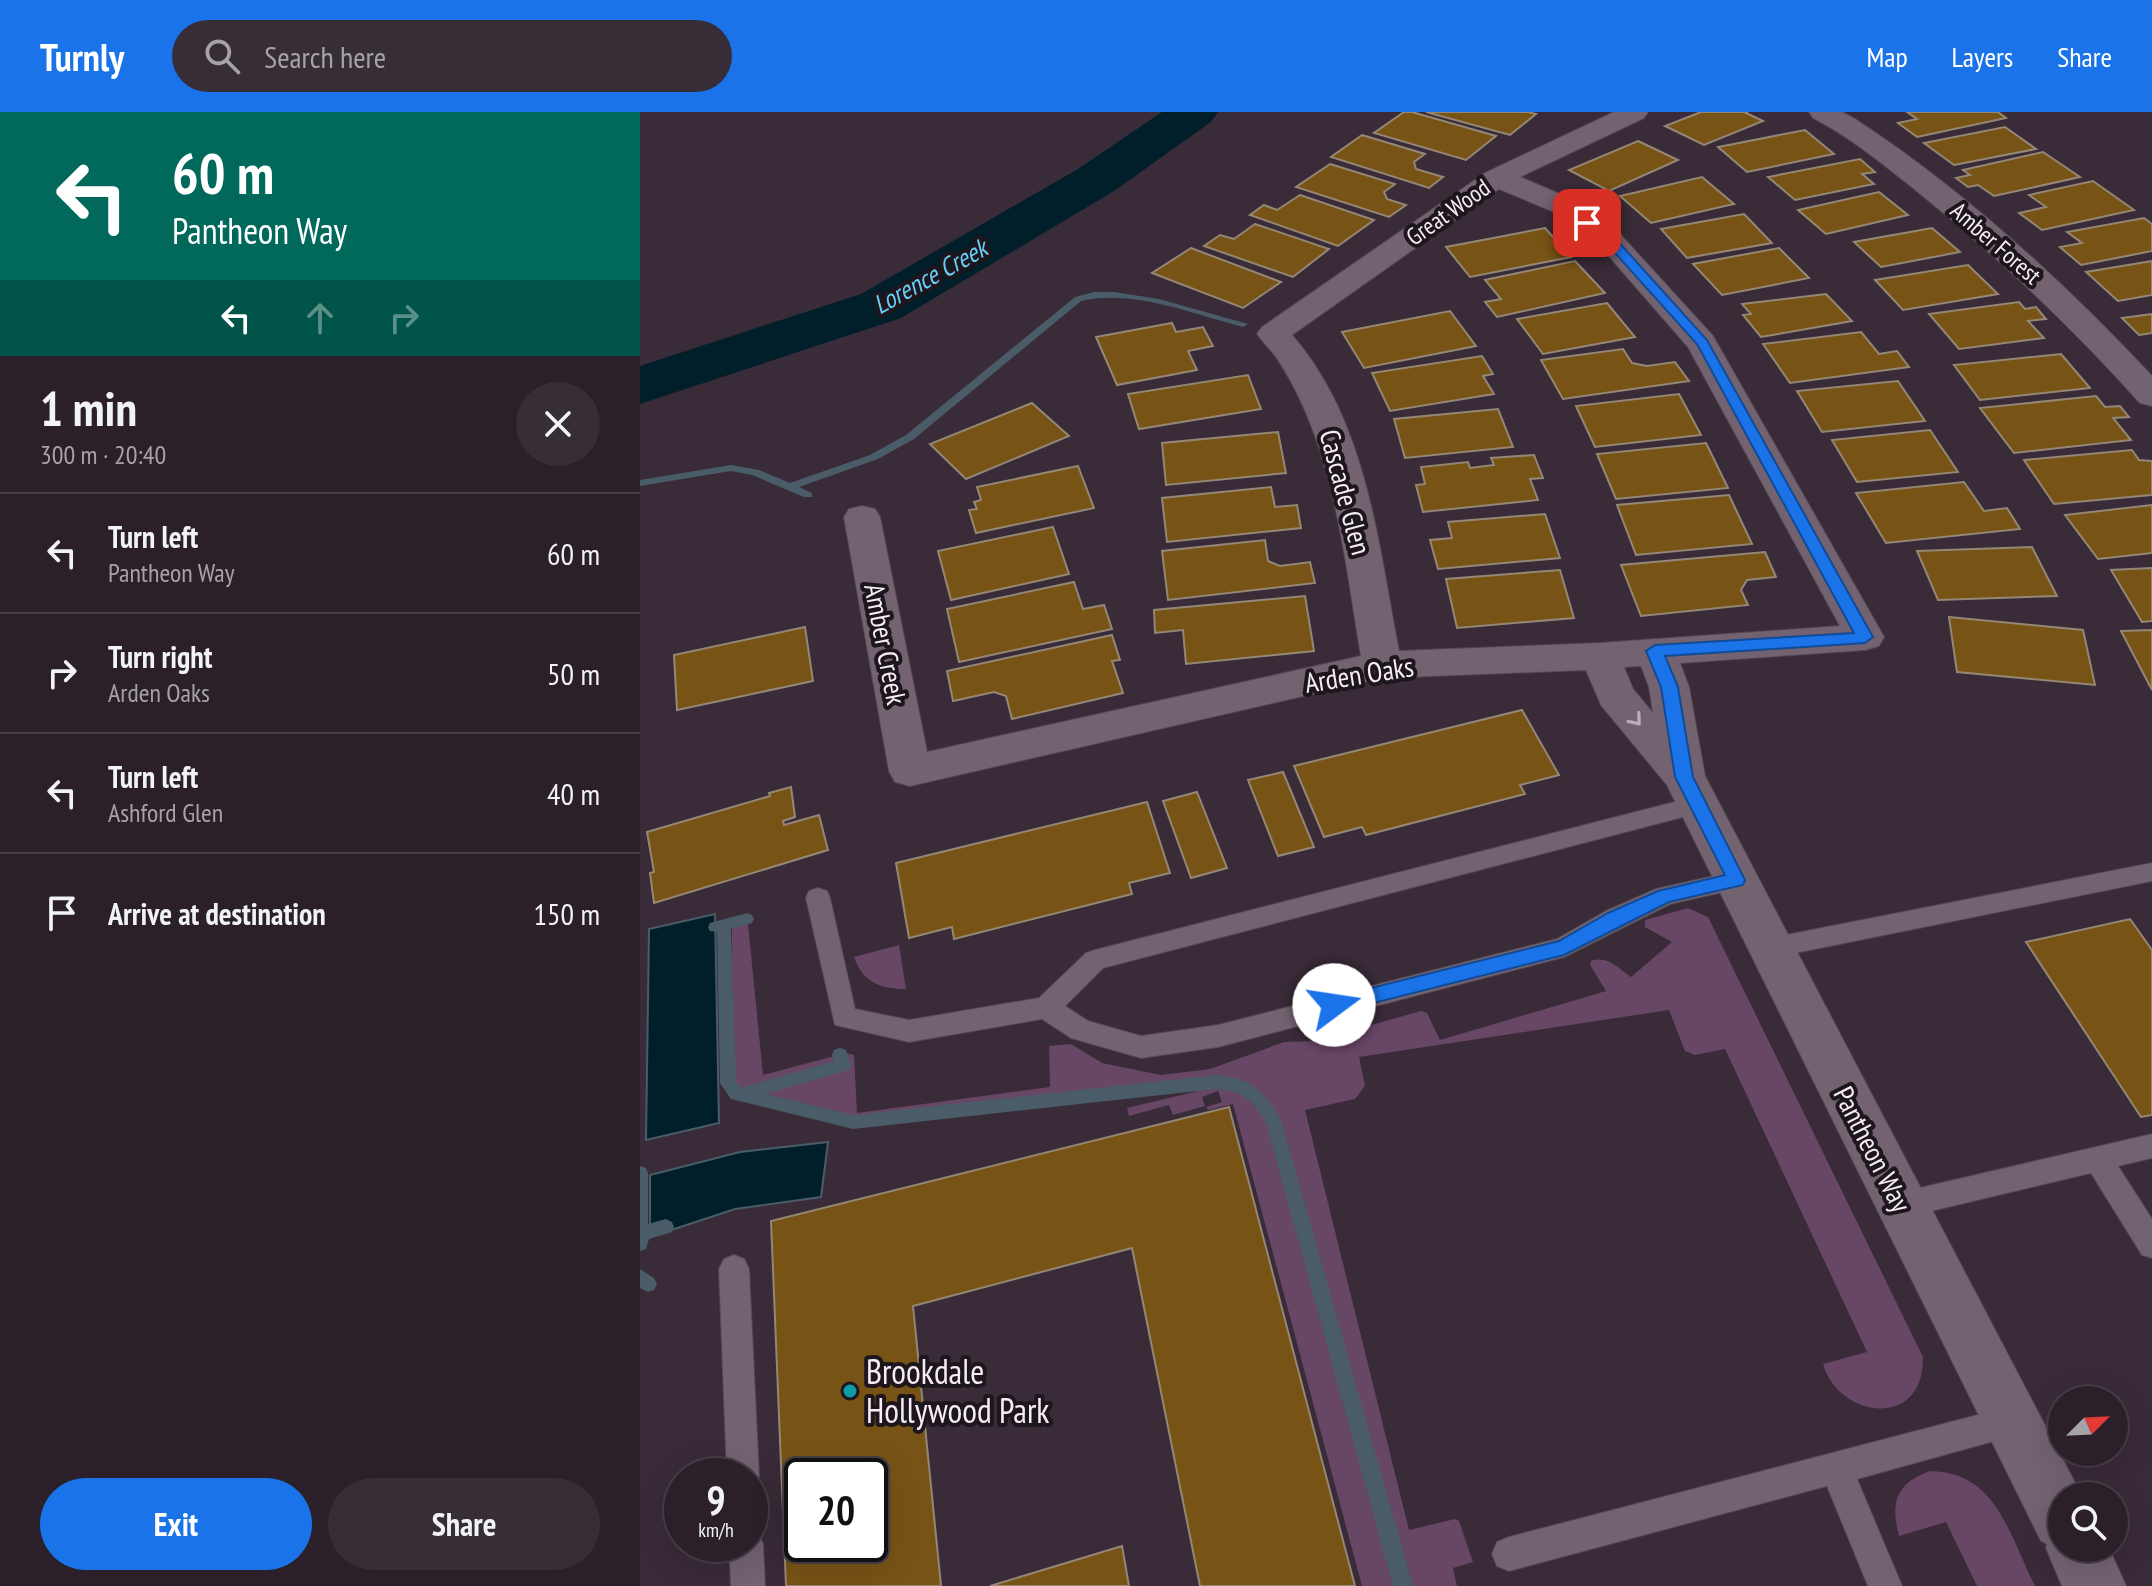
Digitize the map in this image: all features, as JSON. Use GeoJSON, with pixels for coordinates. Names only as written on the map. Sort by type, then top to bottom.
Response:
{"type":"FeatureCollection","features":[{"type":"Feature","properties":{"kind":"street","name":"Great Wood"},"geometry":{"type":"LineString","coordinates":[[1273,334],[1495,179],[1635,112]]}},
{"type":"Feature","properties":{"kind":"street","name":"Amber Forest"},"geometry":{"type":"LineString","coordinates":[[1822,112],[1860,135],[1971,219],[2100,338],[2152,396]]}},
{"type":"Feature","properties":{"kind":"street","name":"Arden Oaks"},"geometry":{"type":"LineString","coordinates":[[910,771],[1382,665],[1600,656],[1865,637],[1702,343],[1610,240],[1564,206],[1520,186],[1495,179]]}},
{"type":"Feature","properties":{"kind":"street","name":"Cascade Glen"},"geometry":{"type":"LineString","coordinates":[[1273,334],[1292,352],[1333,433],[1361,532],[1382,665]]}},
{"type":"Feature","properties":{"kind":"street","name":"Amber Creek"},"geometry":{"type":"LineString","coordinates":[[862,517],[910,771]]}},
{"type":"Feature","properties":{"kind":"street","name":"Pantheon Way"},"geometry":{"type":"LineString","coordinates":[[1655,651],[1669,687],[1691,791]]}},
{"type":"Feature","properties":{"kind":"street","name":"Pantheon Way"},"geometry":{"type":"LineString","coordinates":[[1600,656],[1615,695],[1691,791],[2048,1493]]}},
{"type":"Feature","properties":{"kind":"street"},"geometry":{"type":"LineString","coordinates":[[2083,1562],[2095,1586]]}},
{"type":"Feature","properties":{"kind":"lane"},"geometry":{"type":"LineString","coordinates":[[818,898],[844,1017],[909,1031],[1046,1008],[1095,960],[1691,791]]}},
{"type":"Feature","properties":{"kind":"lane"},"geometry":{"type":"LineString","coordinates":[[1771,948],[2152,872]]}},
{"type":"Feature","properties":{"kind":"lane"},"geometry":{"type":"LineString","coordinates":[[1046,1008],[1080,1030],[1141,1047],[1218,1036],[1564,947],[1615,918],[1665,896],[1736,880]]}},
{"type":"Feature","properties":{"kind":"lane"},"geometry":{"type":"LineString","coordinates":[[1902,1205],[2152,1146]]}},
{"type":"Feature","properties":{"kind":"lane"},"geometry":{"type":"LineString","coordinates":[[2097,1158],[2152,1245]]}},
{"type":"Feature","properties":{"kind":"lane"},"geometry":{"type":"LineString","coordinates":[[734,1269],[742,1458]]}},
{"type":"Feature","properties":{"kind":"lane"},"geometry":{"type":"LineString","coordinates":[[1509,1554],[2012,1422]]}},
{"type":"Feature","properties":{"kind":"lane"},"geometry":{"type":"LineString","coordinates":[[1836,1468],[1885,1586]]}},
{"type":"Feature","properties":{"kind":"lane"},"geometry":{"type":"LineString","coordinates":[[747,1562],[748,1586]]}},
{"type":"Feature","properties":{"kind":"shaded area"},"geometry":{"type":"Polygon","coordinates":[[[1688,908],[1708,917],[1923,1357],[1920,1381],[1910,1397],[1896,1406],[1879,1408],[1861,1405],[1845,1396],[1832,1382],[1823,1364],[1867,1352],[1725,1049],[1695,1055],[1685,1051],[1669,1010],[1359,1057],[1365,1086],[1355,1099],[1305,1110],[1409,1530],[1455,1519],[1459,1521],[1473,1562],[1453,1568],[1457,1586],[1408,1586],[1276,1120],[1253,1088],[1237,1081],[1215,1079],[852,1117],[744,1092],[732,1080],[732,927],[748,924],[763,1075],[846,1053],[854,1055],[857,1113],[1050,1087],[1049,1046],[1071,1044],[1102,1063],[1161,1075],[1210,1069],[1284,1042],[1314,1041],[1421,1011],[1427,1013],[1440,1040],[1606,991],[1590,965],[1591,961],[1608,961],[1631,977],[1672,942],[1645,927],[1645,920],[1688,908]]]}},
{"type":"Feature","properties":{"kind":"shaded area"},"geometry":{"type":"Polygon","coordinates":[[[899,945],[906,989],[874,983],[862,973],[854,957],[899,945]]]}},
{"type":"Feature","properties":{"kind":"shaded area"},"geometry":{"type":"Polygon","coordinates":[[[1215,1087],[1235,1089],[1250,1097],[1271,1127],[1399,1586],[1362,1586],[1233,1104],[1208,1110],[1206,1107],[1222,1102],[1218,1091],[1202,1097],[1205,1106],[1173,1115],[1169,1105],[1129,1116],[1127,1108],[1215,1087]]]}},
{"type":"Feature","properties":{"kind":"shaded area"},"geometry":{"type":"Polygon","coordinates":[[[1930,1471],[1953,1474],[1971,1482],[1986,1494],[2008,1527],[2035,1586],[1977,1586],[1946,1522],[1899,1536],[1895,1514],[1898,1496],[1910,1482],[1930,1471]]]}},
{"type":"Feature","properties":{"kind":"water"},"geometry":{"type":"Polygon","coordinates":[[[715,914],[719,1123],[646,1140],[649,929],[715,914]]]}},
{"type":"Feature","properties":{"kind":"water"},"geometry":{"type":"Polygon","coordinates":[[[828,1142],[821,1197],[735,1209],[650,1237],[650,1175],[740,1152],[828,1142]]]}},
{"type":"Feature","properties":{"kind":"building"},"geometry":{"type":"Polygon","coordinates":[[[1404,112],[1496,136],[1466,160],[1374,133],[1404,112]]]}},
{"type":"Feature","properties":{"kind":"building"},"geometry":{"type":"Polygon","coordinates":[[[1426,112],[1528,112],[1536,114],[1510,135],[1426,112]]]}},
{"type":"Feature","properties":{"kind":"building"},"geometry":{"type":"Polygon","coordinates":[[[1701,112],[1748,112],[1763,121],[1704,145],[1665,126],[1701,112]]]}},
{"type":"Feature","properties":{"kind":"building"},"geometry":{"type":"Polygon","coordinates":[[[1907,112],[1998,112],[2006,118],[1917,137],[1898,123],[1917,119],[1907,112]]]}},
{"type":"Feature","properties":{"kind":"building"},"geometry":{"type":"Polygon","coordinates":[[[2005,127],[2036,149],[1954,165],[1924,143],[2005,127]]]}},
{"type":"Feature","properties":{"kind":"building"},"geometry":{"type":"Polygon","coordinates":[[[1805,130],[1834,154],[1747,172],[1718,147],[1805,130]]]}},
{"type":"Feature","properties":{"kind":"building"},"geometry":{"type":"Polygon","coordinates":[[[1362,135],[1425,154],[1414,162],[1416,169],[1443,177],[1429,188],[1331,157],[1362,135]]]}},
{"type":"Feature","properties":{"kind":"building"},"geometry":{"type":"Polygon","coordinates":[[[1638,141],[1678,160],[1609,191],[1569,170],[1638,141]]]}},
{"type":"Feature","properties":{"kind":"building"},"geometry":{"type":"Polygon","coordinates":[[[2043,152],[2080,177],[1994,196],[1978,185],[1968,187],[1956,178],[1970,175],[1963,170],[2043,152]]]}},
{"type":"Feature","properties":{"kind":"building"},"geometry":{"type":"Polygon","coordinates":[[[1860,159],[1875,172],[1862,174],[1874,184],[1795,200],[1768,177],[1860,159]]]}},
{"type":"Feature","properties":{"kind":"building"},"geometry":{"type":"Polygon","coordinates":[[[1330,164],[1395,184],[1384,192],[1387,199],[1406,205],[1389,217],[1296,187],[1330,164]]]}},
{"type":"Feature","properties":{"kind":"building"},"geometry":{"type":"Polygon","coordinates":[[[1702,177],[1734,204],[1651,223],[1620,196],[1702,177]]]}},
{"type":"Feature","properties":{"kind":"building"},"geometry":{"type":"Polygon","coordinates":[[[2093,181],[2134,210],[2042,230],[2019,213],[2046,207],[2029,195],[2093,181]]]}},
{"type":"Feature","properties":{"kind":"building"},"geometry":{"type":"Polygon","coordinates":[[[1879,192],[1908,215],[1826,234],[1798,210],[1879,192]]]}},
{"type":"Feature","properties":{"kind":"building"},"geometry":{"type":"Polygon","coordinates":[[[1300,195],[1374,220],[1338,246],[1250,215],[1264,205],[1277,210],[1300,195]]]}},
{"type":"Feature","properties":{"kind":"building"},"geometry":{"type":"Polygon","coordinates":[[[1744,214],[1772,243],[1687,258],[1661,229],[1744,214]]]}},
{"type":"Feature","properties":{"kind":"building"},"geometry":{"type":"Polygon","coordinates":[[[2144,218],[2152,224],[2152,251],[2081,265],[2060,247],[2082,243],[2067,232],[2144,218]]]}},
{"type":"Feature","properties":{"kind":"building"},"geometry":{"type":"Polygon","coordinates":[[[1255,224],[1329,249],[1293,277],[1204,246],[1220,235],[1234,239],[1255,224]]]}},
{"type":"Feature","properties":{"kind":"building"},"geometry":{"type":"Polygon","coordinates":[[[1545,228],[1571,257],[1470,277],[1446,247],[1545,228]]]}},
{"type":"Feature","properties":{"kind":"building"},"geometry":{"type":"Polygon","coordinates":[[[1932,228],[1960,252],[1881,267],[1854,242],[1932,228]]]}},
{"type":"Feature","properties":{"kind":"building"},"geometry":{"type":"Polygon","coordinates":[[[1191,248],[1281,282],[1243,308],[1152,273],[1191,248]]]}},
{"type":"Feature","properties":{"kind":"building"},"geometry":{"type":"Polygon","coordinates":[[[1779,248],[1809,278],[1722,295],[1693,264],[1779,248]]]}},
{"type":"Feature","properties":{"kind":"building"},"geometry":{"type":"Polygon","coordinates":[[[1575,261],[1605,293],[1497,317],[1485,302],[1501,299],[1485,280],[1575,261]]]}},
{"type":"Feature","properties":{"kind":"building"},"geometry":{"type":"Polygon","coordinates":[[[2152,261],[2152,295],[2118,301],[2086,272],[2152,261]]]}},
{"type":"Feature","properties":{"kind":"building"},"geometry":{"type":"Polygon","coordinates":[[[1968,265],[1998,294],[1903,310],[1875,280],[1968,265]]]}},
{"type":"Feature","properties":{"kind":"building"},"geometry":{"type":"Polygon","coordinates":[[[1826,294],[1852,321],[1761,337],[1743,315],[1751,314],[1742,304],[1826,294]]]}},
{"type":"Feature","properties":{"kind":"building"},"geometry":{"type":"Polygon","coordinates":[[[2019,302],[2025,309],[2036,307],[2046,319],[2028,321],[2044,338],[1959,349],[1929,314],[2019,302]]]}},
{"type":"Feature","properties":{"kind":"building"},"geometry":{"type":"Polygon","coordinates":[[[1607,303],[1635,337],[1543,354],[1517,319],[1607,303]]]}},
{"type":"Feature","properties":{"kind":"building"},"geometry":{"type":"Polygon","coordinates":[[[1450,311],[1476,346],[1364,368],[1342,332],[1450,311]]]}},
{"type":"Feature","properties":{"kind":"building"},"geometry":{"type":"Polygon","coordinates":[[[2152,314],[2152,333],[2139,335],[2122,318],[2152,314]]]}},
{"type":"Feature","properties":{"kind":"building"},"geometry":{"type":"Polygon","coordinates":[[[1172,323],[1176,332],[1203,327],[1213,346],[1188,351],[1197,370],[1117,385],[1096,337],[1172,323]]]}},
{"type":"Feature","properties":{"kind":"building"},"geometry":{"type":"Polygon","coordinates":[[[1861,332],[1879,354],[1897,351],[1909,367],[1790,383],[1763,344],[1861,332]]]}},
{"type":"Feature","properties":{"kind":"building"},"geometry":{"type":"Polygon","coordinates":[[[1623,349],[1632,363],[1647,366],[1675,362],[1689,381],[1563,399],[1541,360],[1623,349]]]}},
{"type":"Feature","properties":{"kind":"building"},"geometry":{"type":"Polygon","coordinates":[[[2061,354],[2090,388],[1980,400],[1954,365],[2061,354]]]}},
{"type":"Feature","properties":{"kind":"building"},"geometry":{"type":"Polygon","coordinates":[[[1482,356],[1493,374],[1483,376],[1494,394],[1390,411],[1372,373],[1482,356]]]}},
{"type":"Feature","properties":{"kind":"building"},"geometry":{"type":"Polygon","coordinates":[[[1248,375],[1261,409],[1139,429],[1128,394],[1248,375]]]}},
{"type":"Feature","properties":{"kind":"building"},"geometry":{"type":"Polygon","coordinates":[[[1898,381],[1925,421],[1822,432],[1797,391],[1898,381]]]}},
{"type":"Feature","properties":{"kind":"building"},"geometry":{"type":"Polygon","coordinates":[[[1679,394],[1701,435],[1595,447],[1576,406],[1679,394]]]}},
{"type":"Feature","properties":{"kind":"building"},"geometry":{"type":"Polygon","coordinates":[[[2096,396],[2105,407],[2120,406],[2129,417],[2113,418],[2131,440],[2014,453],[1980,408],[2096,396]]]}},
{"type":"Feature","properties":{"kind":"building"},"geometry":{"type":"Polygon","coordinates":[[[1032,403],[1069,436],[966,479],[930,444],[1032,403]]]}},
{"type":"Feature","properties":{"kind":"building"},"geometry":{"type":"Polygon","coordinates":[[[1498,409],[1513,447],[1405,458],[1394,419],[1498,409]]]}},
{"type":"Feature","properties":{"kind":"building"},"geometry":{"type":"Polygon","coordinates":[[[1930,430],[1958,472],[1857,482],[1832,440],[1930,430]]]}},
{"type":"Feature","properties":{"kind":"building"},"geometry":{"type":"Polygon","coordinates":[[[1278,432],[1286,473],[1166,485],[1162,443],[1278,432]]]}},
{"type":"Feature","properties":{"kind":"building"},"geometry":{"type":"Polygon","coordinates":[[[1706,443],[1728,488],[1616,499],[1597,454],[1706,443]]]}},
{"type":"Feature","properties":{"kind":"building"},"geometry":{"type":"Polygon","coordinates":[[[2132,450],[2139,460],[2152,461],[2152,495],[2054,504],[2024,460],[2132,450]]]}},
{"type":"Feature","properties":{"kind":"building"},"geometry":{"type":"Polygon","coordinates":[[[1534,455],[1543,478],[1530,479],[1538,500],[1423,512],[1416,485],[1425,484],[1421,467],[1468,462],[1470,468],[1494,465],[1491,458],[1534,455]]]}},
{"type":"Feature","properties":{"kind":"building"},"geometry":{"type":"Polygon","coordinates":[[[1078,466],[1094,508],[976,533],[969,510],[977,509],[974,502],[981,500],[977,487],[1078,466]]]}},
{"type":"Feature","properties":{"kind":"building"},"geometry":{"type":"Polygon","coordinates":[[[1964,482],[1984,511],[2007,508],[2020,529],[1886,543],[1856,493],[1964,482]]]}},
{"type":"Feature","properties":{"kind":"building"},"geometry":{"type":"Polygon","coordinates":[[[1271,487],[1275,507],[1297,505],[1301,528],[1167,542],[1162,498],[1271,487]]]}},
{"type":"Feature","properties":{"kind":"building"},"geometry":{"type":"Polygon","coordinates":[[[1729,495],[1752,544],[1636,555],[1617,505],[1729,495]]]}},
{"type":"Feature","properties":{"kind":"building"},"geometry":{"type":"Polygon","coordinates":[[[2152,505],[2152,553],[2098,559],[2065,515],[2152,505]]]}},
{"type":"Feature","properties":{"kind":"building"},"geometry":{"type":"Polygon","coordinates":[[[1545,514],[1560,558],[1438,569],[1430,540],[1452,538],[1448,522],[1545,514]]]}},
{"type":"Feature","properties":{"kind":"building"},"geometry":{"type":"Polygon","coordinates":[[[1053,527],[1069,574],[951,600],[938,551],[1053,527]]]}},
{"type":"Feature","properties":{"kind":"building"},"geometry":{"type":"Polygon","coordinates":[[[1265,540],[1268,561],[1280,566],[1310,562],[1315,583],[1168,600],[1162,551],[1265,540]]]}},
{"type":"Feature","properties":{"kind":"building"},"geometry":{"type":"Polygon","coordinates":[[[2032,547],[2057,596],[1938,600],[1917,551],[2032,547]]]}},
{"type":"Feature","properties":{"kind":"building"},"geometry":{"type":"Polygon","coordinates":[[[1765,552],[1776,577],[1747,580],[1741,590],[1748,605],[1641,616],[1621,565],[1765,552]]]}},
{"type":"Feature","properties":{"kind":"building"},"geometry":{"type":"Polygon","coordinates":[[[2152,568],[2152,621],[2142,622],[2111,570],[2152,568]]]}},
{"type":"Feature","properties":{"kind":"building"},"geometry":{"type":"Polygon","coordinates":[[[1560,570],[1574,618],[1457,628],[1446,579],[1560,570]]]}},
{"type":"Feature","properties":{"kind":"building"},"geometry":{"type":"Polygon","coordinates":[[[1074,582],[1083,609],[1104,605],[1112,629],[959,662],[947,609],[1074,582]]]}},
{"type":"Feature","properties":{"kind":"building"},"geometry":{"type":"Polygon","coordinates":[[[1305,596],[1314,651],[1186,664],[1183,630],[1155,633],[1154,610],[1305,596]]]}},
{"type":"Feature","properties":{"kind":"building"},"geometry":{"type":"Polygon","coordinates":[[[1949,617],[2083,630],[2095,685],[1957,672],[1949,617]]]}},
{"type":"Feature","properties":{"kind":"building"},"geometry":{"type":"Polygon","coordinates":[[[805,627],[813,681],[677,710],[674,655],[805,627]]]}},
{"type":"Feature","properties":{"kind":"building"},"geometry":{"type":"Polygon","coordinates":[[[2152,630],[2152,690],[2121,631],[2152,630]]]}},
{"type":"Feature","properties":{"kind":"building"},"geometry":{"type":"Polygon","coordinates":[[[1112,635],[1120,660],[1112,661],[1123,693],[1012,719],[1006,696],[994,692],[953,701],[947,671],[1112,635]]]}},
{"type":"Feature","properties":{"kind":"building"},"geometry":{"type":"Polygon","coordinates":[[[1522,710],[1559,775],[1520,785],[1525,794],[1366,835],[1362,827],[1324,837],[1294,766],[1522,710]]]}},
{"type":"Feature","properties":{"kind":"building"},"geometry":{"type":"Polygon","coordinates":[[[1283,772],[1314,847],[1278,856],[1248,780],[1283,772]]]}},
{"type":"Feature","properties":{"kind":"building"},"geometry":{"type":"Polygon","coordinates":[[[791,787],[795,817],[783,821],[784,825],[819,815],[828,850],[654,903],[650,873],[654,872],[647,832],[791,787]]]}},
{"type":"Feature","properties":{"kind":"building"},"geometry":{"type":"Polygon","coordinates":[[[1197,792],[1227,868],[1191,878],[1163,801],[1197,792]]]}},
{"type":"Feature","properties":{"kind":"building"},"geometry":{"type":"Polygon","coordinates":[[[1147,802],[1170,873],[1129,883],[1132,894],[954,939],[952,927],[909,938],[896,863],[1147,802]]]}},
{"type":"Feature","properties":{"kind":"building"},"geometry":{"type":"Polygon","coordinates":[[[2130,919],[2152,950],[2152,1115],[2141,1117],[2026,942],[2130,919]]]}},
{"type":"Feature","properties":{"kind":"building","name":"Brookdale Hollywood Park"},"geometry":{"type":"Polygon","coordinates":[[[1229,1107],[1355,1586],[1200,1586],[1132,1248],[913,1306],[941,1586],[786,1586],[785,1562],[888,1562],[888,1458],[784,1458],[784,1537],[771,1221],[1229,1107]]]}},
{"type":"Feature","properties":{"kind":"building"},"geometry":{"type":"Polygon","coordinates":[[[1122,1546],[1129,1586],[990,1586],[1122,1546]]]}},
{"type":"Feature","properties":{"kind":"waterway","name":"Lorence Creek"},"geometry":{"type":"LineString","coordinates":[[640,386],[881,306],[1096,180],[1194,112]]}},
{"type":"Feature","properties":{"kind":"waterway"},"geometry":{"type":"LineString","coordinates":[[789,487],[874,457],[910,437],[1078,299],[1094,295],[1136,298],[1243,324]]}},
{"type":"Feature","properties":{"kind":"waterway"},"geometry":{"type":"LineString","coordinates":[[640,483],[731,468],[755,472],[789,487]]}},
{"type":"Feature","properties":{"kind":"waterway"},"geometry":{"type":"LineString","coordinates":[[789,487],[808,495]]}},
{"type":"Feature","properties":{"kind":"waterway"},"geometry":{"type":"LineString","coordinates":[[715,927],[747,919]]}},
{"type":"Feature","properties":{"kind":"waterway"},"geometry":{"type":"LineString","coordinates":[[724,925],[728,1083],[737,1094],[853,1122],[1216,1082],[1236,1085],[1252,1092],[1274,1123],[1403,1586]]}},
{"type":"Feature","properties":{"kind":"waterway"},"geometry":{"type":"LineString","coordinates":[[745,1093],[843,1065],[840,1055]]}},
{"type":"Feature","properties":{"kind":"waterway"},"geometry":{"type":"LineString","coordinates":[[640,1173],[640,1234]]}},
{"type":"Feature","properties":{"kind":"waterway"},"geometry":{"type":"LineString","coordinates":[[640,1234],[666,1227]]}},
{"type":"Feature","properties":{"kind":"waterway"},"geometry":{"type":"LineString","coordinates":[[640,1234],[640,1243]]}},
{"type":"Feature","properties":{"kind":"waterway"},"geometry":{"type":"LineString","coordinates":[[640,1277],[648,1284]]}},
{"type":"Feature","properties":{"kind":"place","name":"Brookdale Hollywood Park"},"geometry":{"type":"Point","coordinates":[850,1391]}},
{"type":"Feature","properties":{"kind":"route"},"geometry":{"type":"LineString","coordinates":[[1334,1005],[1564,947],[1615,918],[1665,896],[1736,880],[1684,777],[1669,687],[1655,651],[1865,637],[1702,343],[1610,240],[1587,223]]}}]}
